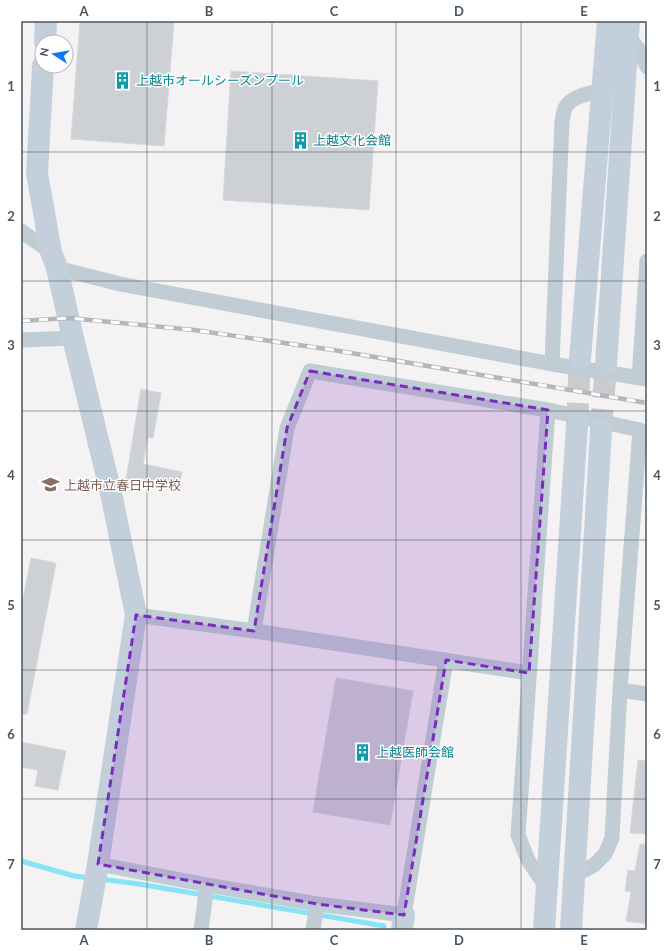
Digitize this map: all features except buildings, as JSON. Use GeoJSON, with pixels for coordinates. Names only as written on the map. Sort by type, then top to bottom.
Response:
{"type":"FeatureCollection","features":[{"type":"Feature","properties":{"kind":"street"},"geometry":{"type":"LineString","coordinates":[[45,34],[46,21]]}},
{"type":"Feature","properties":{"kind":"street"},"geometry":{"type":"LineString","coordinates":[[580,359],[608,21]]}},
{"type":"Feature","properties":{"kind":"street"},"geometry":{"type":"LineString","coordinates":[[629,28],[647,67]]}},
{"type":"Feature","properties":{"kind":"street"},"geometry":{"type":"LineString","coordinates":[[606,364],[629,28]]}},
{"type":"Feature","properties":{"kind":"street"},"geometry":{"type":"LineString","coordinates":[[42,74],[36,173],[54,260],[111,494],[136,615],[98,864],[86,930]]}},
{"type":"Feature","properties":{"kind":"street"},"geometry":{"type":"LineString","coordinates":[[552,364],[562,121],[564,110],[570,102],[578,97],[602,90]]}},
{"type":"Feature","properties":{"kind":"street"},"geometry":{"type":"LineString","coordinates":[[21,231],[54,260],[120,284],[552,364],[643,379],[647,261]]}},
{"type":"Feature","properties":{"kind":"street"},"geometry":{"type":"LineString","coordinates":[[21,340],[73,338]]}},
{"type":"Feature","properties":{"kind":"street"},"geometry":{"type":"LineString","coordinates":[[254,631],[287,428],[310,371],[548,410],[640,430],[642,478],[620,690],[612,838],[605,854],[594,865],[574,875]]}},
{"type":"Feature","properties":{"kind":"street"},"geometry":{"type":"LineString","coordinates":[[547,888],[528,860],[518,835],[548,410]]}},
{"type":"Feature","properties":{"kind":"street"},"geometry":{"type":"LineString","coordinates":[[544,930],[577,425]]}},
{"type":"Feature","properties":{"kind":"street"},"geometry":{"type":"LineString","coordinates":[[570,930],[601,431]]}},
{"type":"Feature","properties":{"kind":"street"},"geometry":{"type":"LineString","coordinates":[[136,615],[254,631],[529,673]]}},
{"type":"Feature","properties":{"kind":"street"},"geometry":{"type":"LineString","coordinates":[[98,864],[317,904],[403,922],[446,660]]}},
{"type":"Feature","properties":{"kind":"street"},"geometry":{"type":"LineString","coordinates":[[620,690],[647,694]]}},
{"type":"Feature","properties":{"kind":"street"},"geometry":{"type":"LineString","coordinates":[[200,930],[208,885]]}},
{"type":"Feature","properties":{"kind":"street"},"geometry":{"type":"LineString","coordinates":[[313,930],[317,904]]}},
{"type":"Feature","properties":{"kind":"highlighted area"},"geometry":{"type":"Polygon","coordinates":[[[310,371],[548,410],[529,673],[446,660],[404,915],[317,904],[98,864],[136,615],[254,631],[287,428],[310,371]]]}},
{"type":"Feature","properties":{"kind":"waterway"},"geometry":{"type":"LineString","coordinates":[[21,861],[74,876],[91,878]]}},
{"type":"Feature","properties":{"kind":"waterway"},"geometry":{"type":"LineString","coordinates":[[101,879],[139,884],[384,926],[383,930]]}},
{"type":"Feature","properties":{"kind":"tunnel"},"geometry":{"type":"LineString","coordinates":[[577,425],[580,359]]}},
{"type":"Feature","properties":{"kind":"tunnel"},"geometry":{"type":"LineString","coordinates":[[601,431],[606,364]]}},
{"type":"Feature","properties":{"kind":"railway"},"geometry":{"type":"LineString","coordinates":[[21,321],[69,318],[194,330],[333,350],[647,403]]}},
{"type":"Feature","properties":{"kind":"place","name":"上越市オールシーズンプール"},"geometry":{"type":"Point","coordinates":[123,80]}},
{"type":"Feature","properties":{"kind":"place","name":"上越文化会館"},"geometry":{"type":"Point","coordinates":[300,140]}},
{"type":"Feature","properties":{"kind":"place","name":"上越市立春日中学校"},"geometry":{"type":"Point","coordinates":[51,485]}},
{"type":"Feature","properties":{"kind":"place","name":"上越医師会館"},"geometry":{"type":"Point","coordinates":[363,752]}}]}
